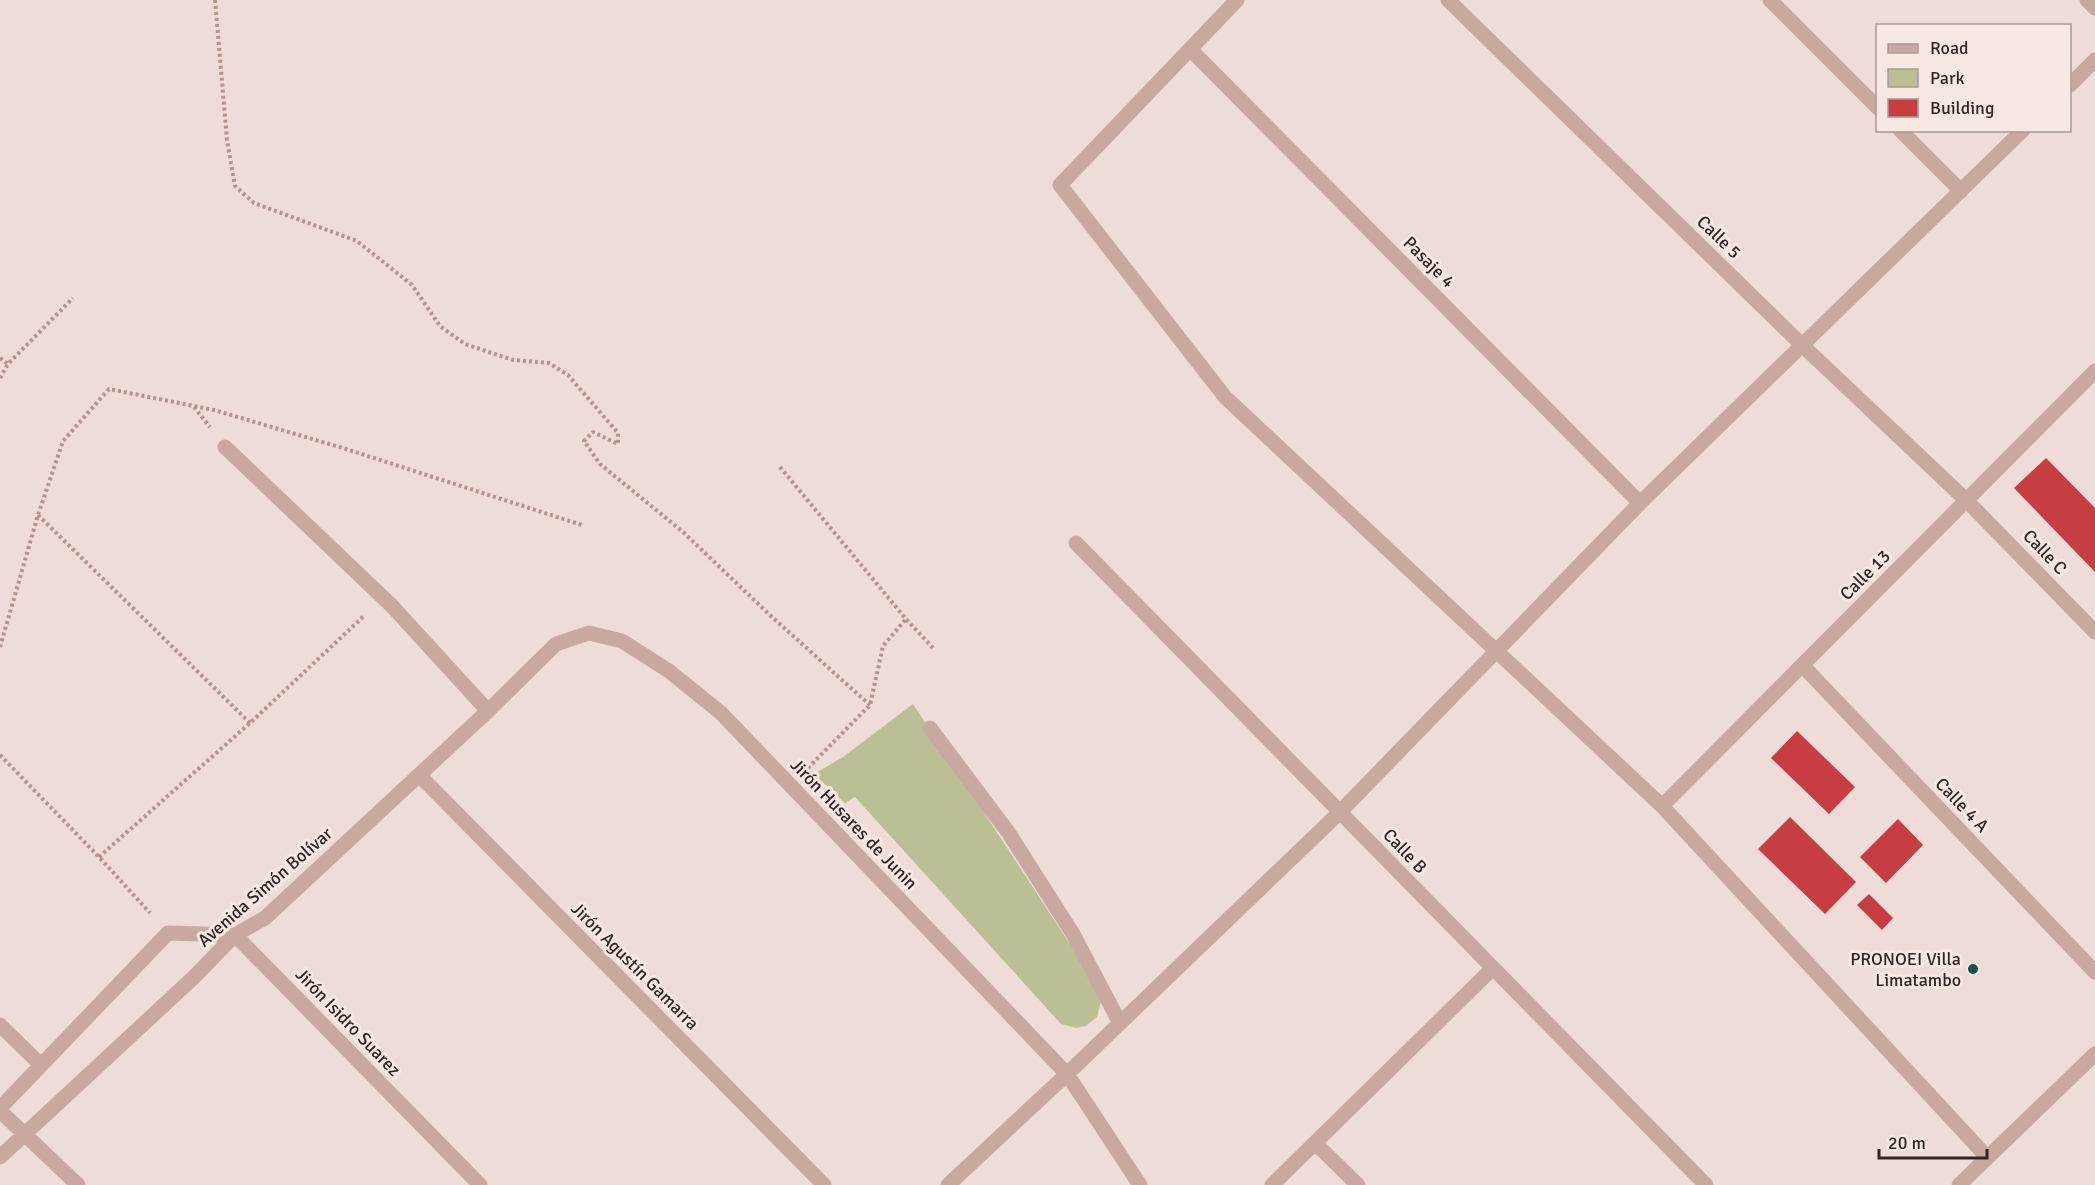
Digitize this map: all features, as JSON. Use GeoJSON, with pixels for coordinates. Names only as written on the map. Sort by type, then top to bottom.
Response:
{"type":"FeatureCollection","features":[{"type":"Feature","properties":{"kind":"street"},"geometry":{"type":"LineString","coordinates":[[1237,0],[1060,185],[1225,397],[1662,806],[1987,1157]]}},
{"type":"Feature","properties":{"kind":"street","name":"Calle 5"},"geometry":{"type":"LineString","coordinates":[[1448,0],[1802,345],[1966,500]]}},
{"type":"Feature","properties":{"kind":"street"},"geometry":{"type":"LineString","coordinates":[[1770,0],[1876,106]]}},
{"type":"Feature","properties":{"kind":"street"},"geometry":{"type":"LineString","coordinates":[[2087,0],[2095,8]]}},
{"type":"Feature","properties":{"kind":"street","name":"Pasaje 4"},"geometry":{"type":"LineString","coordinates":[[1190,49],[1640,503]]}},
{"type":"Feature","properties":{"kind":"street"},"geometry":{"type":"LineString","coordinates":[[2071,84],[2095,60]]}},
{"type":"Feature","properties":{"kind":"street"},"geometry":{"type":"LineString","coordinates":[[1902,132],[1961,191]]}},
{"type":"Feature","properties":{"kind":"street"},"geometry":{"type":"LineString","coordinates":[[948,1185],[1340,812],[1640,503],[2021,132]]}},
{"type":"Feature","properties":{"kind":"street","name":"Calle 13"},"geometry":{"type":"LineString","coordinates":[[1662,806],[2095,371]]}},
{"type":"Feature","properties":{"kind":"street"},"geometry":{"type":"LineString","coordinates":[[225,447],[383,598],[488,711]]}},
{"type":"Feature","properties":{"kind":"street","name":"Calle C"},"geometry":{"type":"LineString","coordinates":[[1966,500],[2095,632]]}},
{"type":"Feature","properties":{"kind":"street","name":"Calle B"},"geometry":{"type":"LineString","coordinates":[[1076,543],[1706,1185]]}},
{"type":"Feature","properties":{"kind":"street","name":"Avenida Simón Bolívar"},"geometry":{"type":"LineString","coordinates":[[0,1157],[193,978],[236,935],[265,918],[488,711],[556,644],[589,633]]}},
{"type":"Feature","properties":{"kind":"street","name":"Jirón Husares de Junin"},"geometry":{"type":"LineString","coordinates":[[589,633],[622,641],[669,671],[721,713],[1067,1074],[1140,1185]]}},
{"type":"Feature","properties":{"kind":"street","name":"Calle 4 A"},"geometry":{"type":"LineString","coordinates":[[1802,665],[2095,972]]}},
{"type":"Feature","properties":{"kind":"street"},"geometry":{"type":"LineString","coordinates":[[930,728],[1014,841],[1073,934],[1120,1023]]}},
{"type":"Feature","properties":{"kind":"street","name":"Jirón Agustín Gamarra"},"geometry":{"type":"LineString","coordinates":[[419,775],[824,1185]]}},
{"type":"Feature","properties":{"kind":"street"},"geometry":{"type":"LineString","coordinates":[[168,933],[236,935]]}},
{"type":"Feature","properties":{"kind":"street","name":"Avenida Simón Bolívar"},"geometry":{"type":"LineString","coordinates":[[0,1110],[168,933]]}},
{"type":"Feature","properties":{"kind":"street","name":"Jirón Isidro Suarez"},"geometry":{"type":"LineString","coordinates":[[236,935],[480,1185]]}},
{"type":"Feature","properties":{"kind":"street"},"geometry":{"type":"LineString","coordinates":[[1272,1185],[1493,968]]}},
{"type":"Feature","properties":{"kind":"street"},"geometry":{"type":"LineString","coordinates":[[0,1025],[41,1065]]}},
{"type":"Feature","properties":{"kind":"street"},"geometry":{"type":"LineString","coordinates":[[1959,1185],[2095,1054]]}},
{"type":"Feature","properties":{"kind":"street"},"geometry":{"type":"LineString","coordinates":[[0,1110],[78,1185]]}},
{"type":"Feature","properties":{"kind":"street"},"geometry":{"type":"LineString","coordinates":[[1315,1143],[1358,1185]]}},
{"type":"Feature","properties":{"kind":"path"},"geometry":{"type":"LineString","coordinates":[[215,0],[227,140],[235,186],[254,203],[357,241],[412,285],[441,326],[465,344],[513,360],[549,363],[568,375],[618,433],[618,444],[593,432],[584,441],[600,464],[682,532],[870,705]]}},
{"type":"Feature","properties":{"kind":"path"},"geometry":{"type":"LineString","coordinates":[[0,378],[8,364],[73,298]]}},
{"type":"Feature","properties":{"kind":"path"},"geometry":{"type":"LineString","coordinates":[[0,358],[8,364]]}},
{"type":"Feature","properties":{"kind":"path"},"geometry":{"type":"LineString","coordinates":[[0,647],[38,515],[63,441],[109,389],[214,410],[346,449],[582,525]]}},
{"type":"Feature","properties":{"kind":"path"},"geometry":{"type":"LineString","coordinates":[[780,467],[906,620],[933,648]]}},
{"type":"Feature","properties":{"kind":"path"},"geometry":{"type":"LineString","coordinates":[[38,515],[250,723]]}},
{"type":"Feature","properties":{"kind":"path"},"geometry":{"type":"LineString","coordinates":[[99,856],[250,723],[383,598]]}},
{"type":"Feature","properties":{"kind":"path"},"geometry":{"type":"LineString","coordinates":[[791,786],[870,705],[883,646],[906,620]]}},
{"type":"Feature","properties":{"kind":"path"},"geometry":{"type":"LineString","coordinates":[[0,755],[99,856],[168,933]]}},
{"type":"Feature","properties":{"kind":"green space"},"geometry":{"type":"Polygon","coordinates":[[[913,704],[1098,987],[1101,1001],[1097,1017],[1086,1026],[1076,1028],[1061,1024],[855,797],[845,803],[814,774],[843,757],[913,704]]]}},
{"type":"Feature","properties":{"kind":"building"},"geometry":{"type":"Polygon","coordinates":[[[2046,458],[2095,508],[2095,572],[2014,488],[2046,458]]]}},
{"type":"Feature","properties":{"kind":"building"},"geometry":{"type":"Polygon","coordinates":[[[1797,731],[1855,787],[1829,814],[1771,758],[1797,731]]]}},
{"type":"Feature","properties":{"kind":"building"},"geometry":{"type":"Polygon","coordinates":[[[1790,817],[1856,882],[1825,914],[1758,849],[1790,817]]]}},
{"type":"Feature","properties":{"kind":"building"},"geometry":{"type":"Polygon","coordinates":[[[1898,819],[1923,845],[1886,883],[1860,857],[1898,819]]]}},
{"type":"Feature","properties":{"kind":"building"},"geometry":{"type":"Polygon","coordinates":[[[1869,894],[1893,918],[1882,930],[1857,905],[1869,894]]]}},
{"type":"Feature","properties":{"kind":"place","name":"PRONOEI Villa Limatambo"},"geometry":{"type":"Point","coordinates":[1973,969]}}]}
